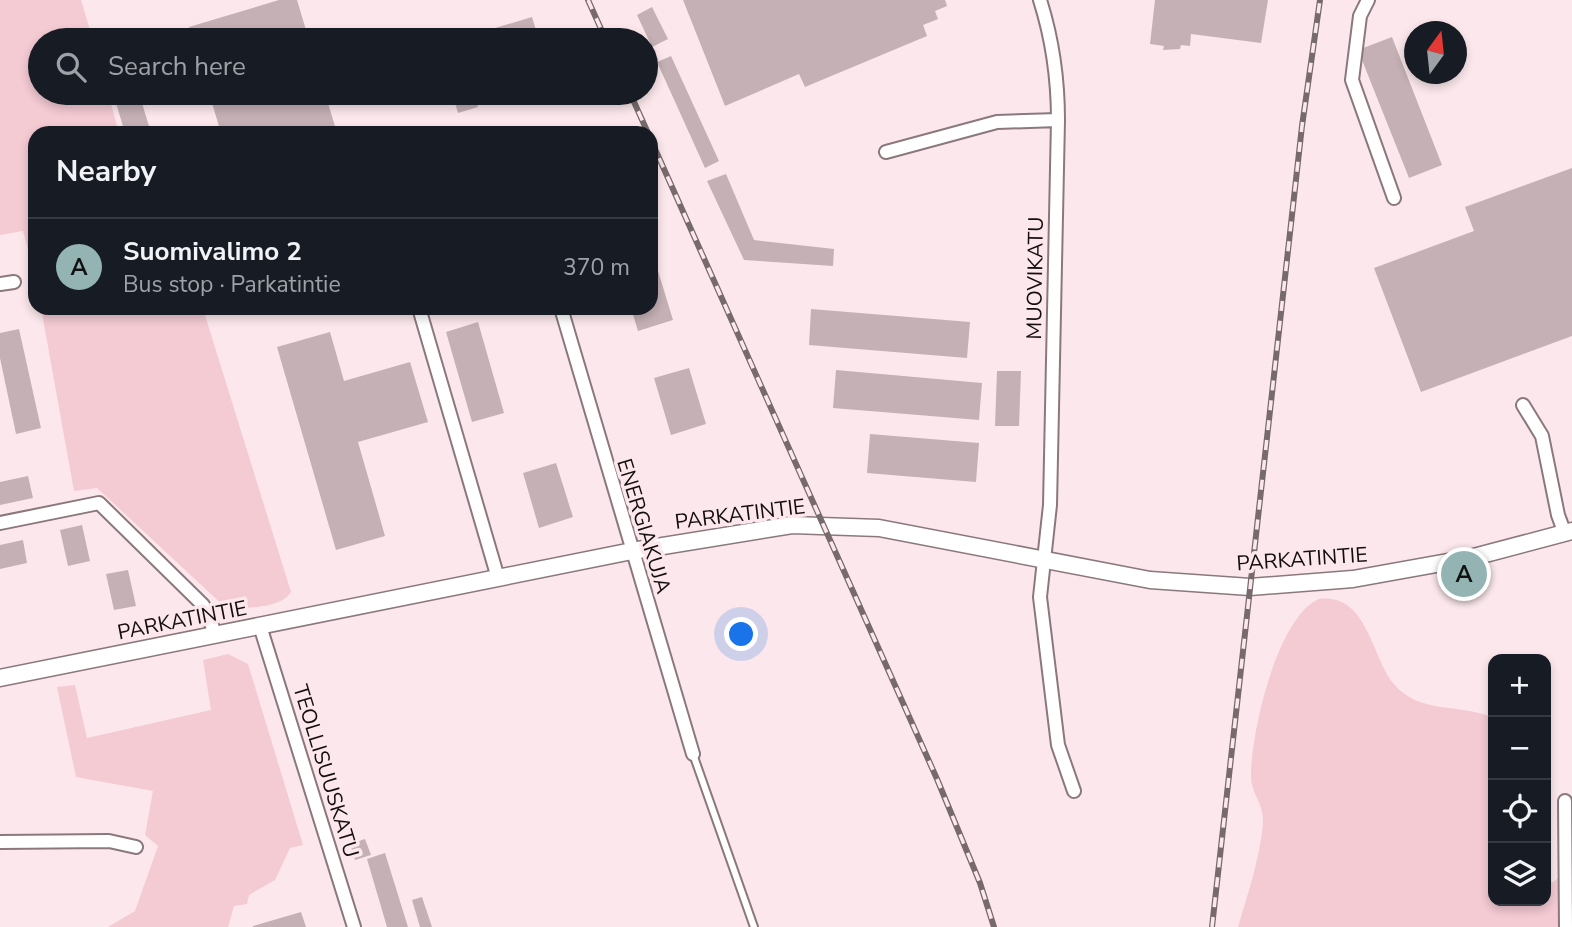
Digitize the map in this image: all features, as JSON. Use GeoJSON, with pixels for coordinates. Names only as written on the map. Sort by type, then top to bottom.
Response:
{"type":"FeatureCollection","features":[{"type":"Feature","properties":{"kind":"street","name":"MUOVIKATU"},"geometry":{"type":"LineString","coordinates":[[1040,0],[1052,38],[1058,73],[1050,505],[1044,559],[1042,620],[1058,746],[1074,791]]}},
{"type":"Feature","properties":{"kind":"street"},"geometry":{"type":"LineString","coordinates":[[1368,0],[1360,16],[1352,80],[1394,198]]}},
{"type":"Feature","properties":{"kind":"street"},"geometry":{"type":"LineString","coordinates":[[886,152],[997,122],[1058,120]]}},
{"type":"Feature","properties":{"kind":"street"},"geometry":{"type":"LineString","coordinates":[[0,284],[14,282]]}},
{"type":"Feature","properties":{"kind":"street"},"geometry":{"type":"LineString","coordinates":[[421,315],[498,578]]}},
{"type":"Feature","properties":{"kind":"street","name":"ENERGIAKUJA"},"geometry":{"type":"LineString","coordinates":[[563,315],[693,754]]}},
{"type":"Feature","properties":{"kind":"street"},"geometry":{"type":"LineString","coordinates":[[1523,405],[1542,436],[1558,515],[1569,532]]}},
{"type":"Feature","properties":{"kind":"street"},"geometry":{"type":"LineString","coordinates":[[0,523],[99,503],[203,605],[216,635]]}},
{"type":"Feature","properties":{"kind":"street","name":"PARKATINTIE"},"geometry":{"type":"LineString","coordinates":[[0,678],[632,551],[761,528],[847,525],[909,533],[1150,580],[1250,587],[1353,579],[1470,558],[1569,532]]}},
{"type":"Feature","properties":{"kind":"street","name":"TEOLLISUUSKATU"},"geometry":{"type":"LineString","coordinates":[[260,626],[354,927]]}},
{"type":"Feature","properties":{"kind":"street"},"geometry":{"type":"LineString","coordinates":[[1565,801],[1566,927]]}},
{"type":"Feature","properties":{"kind":"street"},"geometry":{"type":"LineString","coordinates":[[0,842],[109,841],[136,847]]}},
{"type":"Feature","properties":{"kind":"lane"},"geometry":{"type":"LineString","coordinates":[[693,754],[754,927]]}},
{"type":"Feature","properties":{"kind":"shaded area"},"geometry":{"type":"Polygon","coordinates":[[[0,0],[81,0],[89,28],[28,28],[28,105],[111,105],[117,126],[28,126],[28,249],[23,231],[0,235],[0,0]]]}},
{"type":"Feature","properties":{"kind":"shaded area"},"geometry":{"type":"Polygon","coordinates":[[[42,315],[205,315],[291,592],[280,602],[227,609],[97,488],[74,491],[42,315]]]}},
{"type":"Feature","properties":{"kind":"shaded area"},"geometry":{"type":"Polygon","coordinates":[[[1319,599],[1335,600],[1348,606],[1366,628],[1385,671],[1404,693],[1428,704],[1488,716],[1488,906],[1551,906],[1551,882],[1562,875],[1572,846],[1572,927],[1238,927],[1256,862],[1263,823],[1262,810],[1251,778],[1255,735],[1269,679],[1279,652],[1304,610],[1319,599]]]}},
{"type":"Feature","properties":{"kind":"shaded area"},"geometry":{"type":"Polygon","coordinates":[[[228,654],[248,664],[303,845],[290,848],[275,880],[249,895],[247,904],[234,906],[228,927],[108,927],[135,911],[158,846],[145,835],[153,791],[76,777],[57,687],[75,685],[87,738],[211,710],[203,660],[228,654]]]}},
{"type":"Feature","properties":{"kind":"building"},"geometry":{"type":"Polygon","coordinates":[[[279,0],[297,0],[305,28],[189,28],[279,0]]]}},
{"type":"Feature","properties":{"kind":"building"},"geometry":{"type":"Polygon","coordinates":[[[683,0],[945,0],[947,6],[935,11],[938,19],[923,25],[927,36],[805,87],[799,74],[725,106],[683,0]]]}},
{"type":"Feature","properties":{"kind":"building"},"geometry":{"type":"Polygon","coordinates":[[[1155,0],[1268,0],[1261,43],[1191,34],[1190,46],[1181,45],[1180,49],[1163,50],[1164,46],[1150,44],[1155,0]]]}},
{"type":"Feature","properties":{"kind":"building"},"geometry":{"type":"Polygon","coordinates":[[[652,7],[668,39],[658,44],[658,28],[643,28],[637,15],[652,7]]]}},
{"type":"Feature","properties":{"kind":"building"},"geometry":{"type":"Polygon","coordinates":[[[532,17],[535,28],[495,28],[532,17]]]}},
{"type":"Feature","properties":{"kind":"building"},"geometry":{"type":"Polygon","coordinates":[[[1392,37],[1404,68],[1404,84],[1410,84],[1442,165],[1409,178],[1358,50],[1392,37]]]}},
{"type":"Feature","properties":{"kind":"building"},"geometry":{"type":"Polygon","coordinates":[[[671,56],[719,161],[705,168],[658,62],[671,56]]]}},
{"type":"Feature","properties":{"kind":"building"},"geometry":{"type":"Polygon","coordinates":[[[117,105],[143,105],[149,126],[123,126],[117,105]]]}},
{"type":"Feature","properties":{"kind":"building"},"geometry":{"type":"Polygon","coordinates":[[[213,105],[329,105],[335,126],[219,126],[213,105]]]}},
{"type":"Feature","properties":{"kind":"building"},"geometry":{"type":"Polygon","coordinates":[[[456,105],[477,105],[478,107],[458,113],[456,105]]]}},
{"type":"Feature","properties":{"kind":"building"},"geometry":{"type":"Polygon","coordinates":[[[1572,168],[1572,336],[1421,392],[1374,268],[1474,231],[1465,207],[1572,168]]]}},
{"type":"Feature","properties":{"kind":"building"},"geometry":{"type":"Polygon","coordinates":[[[726,174],[754,240],[834,249],[833,266],[744,260],[707,181],[726,174]]]}},
{"type":"Feature","properties":{"kind":"building"},"geometry":{"type":"Polygon","coordinates":[[[658,271],[673,320],[638,331],[633,315],[658,315],[658,271]]]}},
{"type":"Feature","properties":{"kind":"building"},"geometry":{"type":"Polygon","coordinates":[[[811,309],[970,322],[967,358],[809,345],[811,309]]]}},
{"type":"Feature","properties":{"kind":"building"},"geometry":{"type":"Polygon","coordinates":[[[478,322],[504,413],[472,422],[446,332],[478,322]]]}},
{"type":"Feature","properties":{"kind":"building"},"geometry":{"type":"Polygon","coordinates":[[[19,329],[41,428],[16,434],[0,358],[0,333],[19,329]]]}},
{"type":"Feature","properties":{"kind":"building"},"geometry":{"type":"Polygon","coordinates":[[[330,332],[344,381],[410,362],[428,422],[358,442],[385,536],[336,550],[277,347],[330,332]]]}},
{"type":"Feature","properties":{"kind":"building"},"geometry":{"type":"Polygon","coordinates":[[[689,368],[706,424],[671,435],[654,378],[689,368]]]}},
{"type":"Feature","properties":{"kind":"building"},"geometry":{"type":"Polygon","coordinates":[[[836,370],[982,383],[979,420],[833,408],[836,370]]]}},
{"type":"Feature","properties":{"kind":"building"},"geometry":{"type":"Polygon","coordinates":[[[997,371],[1021,371],[1019,426],[995,426],[997,371]]]}},
{"type":"Feature","properties":{"kind":"building"},"geometry":{"type":"Polygon","coordinates":[[[870,434],[979,443],[976,482],[867,473],[870,434]]]}},
{"type":"Feature","properties":{"kind":"building"},"geometry":{"type":"Polygon","coordinates":[[[556,463],[573,517],[539,528],[523,473],[556,463]]]}},
{"type":"Feature","properties":{"kind":"building"},"geometry":{"type":"Polygon","coordinates":[[[28,476],[33,498],[0,505],[0,482],[28,476]]]}},
{"type":"Feature","properties":{"kind":"building"},"geometry":{"type":"Polygon","coordinates":[[[82,525],[90,561],[68,566],[60,530],[82,525]]]}},
{"type":"Feature","properties":{"kind":"building"},"geometry":{"type":"Polygon","coordinates":[[[23,540],[27,563],[0,569],[0,545],[23,540]]]}},
{"type":"Feature","properties":{"kind":"building"},"geometry":{"type":"Polygon","coordinates":[[[128,570],[136,606],[114,610],[106,574],[128,570]]]}},
{"type":"Feature","properties":{"kind":"building"},"geometry":{"type":"Polygon","coordinates":[[[365,839],[371,855],[355,860],[350,844],[365,839]]]}},
{"type":"Feature","properties":{"kind":"building"},"geometry":{"type":"Polygon","coordinates":[[[385,853],[408,927],[387,927],[367,859],[385,853]]]}},
{"type":"Feature","properties":{"kind":"building"},"geometry":{"type":"Polygon","coordinates":[[[422,897],[432,927],[420,927],[412,900],[422,897]]]}},
{"type":"Feature","properties":{"kind":"building"},"geometry":{"type":"Polygon","coordinates":[[[301,912],[306,927],[253,927],[253,926],[301,912]]]}},
{"type":"Feature","properties":{"kind":"railway"},"geometry":{"type":"LineString","coordinates":[[588,0],[601,28]]}},
{"type":"Feature","properties":{"kind":"railway"},"geometry":{"type":"LineString","coordinates":[[1212,927],[1302,126],[1320,0]]}},
{"type":"Feature","properties":{"kind":"railway"},"geometry":{"type":"LineString","coordinates":[[635,105],[645,126]]}},
{"type":"Feature","properties":{"kind":"railway"},"geometry":{"type":"LineString","coordinates":[[658,156],[937,779],[980,883],[994,927]]}},
{"type":"Feature","properties":{"kind":"place","name":"Suomivalimo 2"},"geometry":{"type":"Point","coordinates":[1464,574]}}]}
